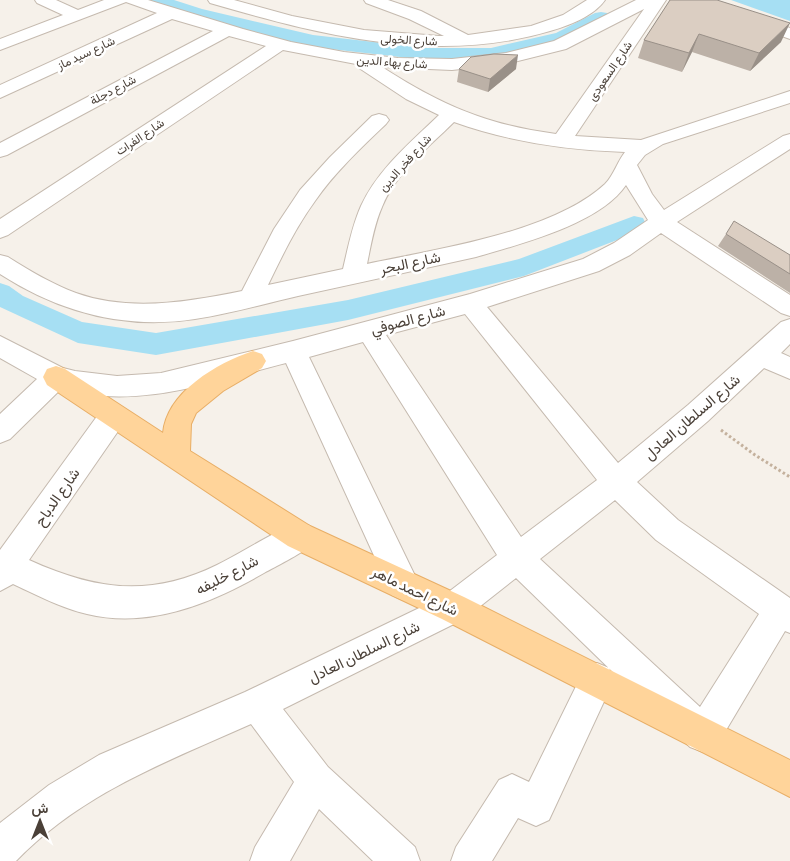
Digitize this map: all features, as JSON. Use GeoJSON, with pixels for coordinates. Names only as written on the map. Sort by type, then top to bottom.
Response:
{"type":"FeatureCollection","features":[{"type":"Feature","properties":{"kind":"main road"},"geometry":{"type":"LineString","coordinates":[[176,457],[180,415],[189,403],[202,392],[254,361]]}},
{"type":"Feature","properties":{"kind":"main road","name":"شارع احمد ماهر"},"geometry":{"type":"LineString","coordinates":[[56,377],[299,536],[453,608],[790,778]]}},
{"type":"Feature","properties":{"kind":"street"},"geometry":{"type":"LineString","coordinates":[[42,0],[78,16]]}},
{"type":"Feature","properties":{"kind":"street"},"geometry":{"type":"LineString","coordinates":[[0,45],[119,0]]}},
{"type":"Feature","properties":{"kind":"street","name":"شارع بهاء الدين"},"geometry":{"type":"LineString","coordinates":[[132,0],[227,30],[280,44],[360,61],[429,65],[482,62],[511,58],[562,44],[648,0]]}},
{"type":"Feature","properties":{"kind":"street","name":"شارع الخولى"},"geometry":{"type":"LineString","coordinates":[[216,0],[324,29],[361,36],[421,42],[506,37],[554,25],[575,16],[597,0]]}},
{"type":"Feature","properties":{"kind":"street"},"geometry":{"type":"LineString","coordinates":[[372,0],[415,15],[466,40]]}},
{"type":"Feature","properties":{"kind":"street"},"geometry":{"type":"LineString","coordinates":[[602,0],[626,11]]}},
{"type":"Feature","properties":{"kind":"street","name":"شارع السعودى"},"geometry":{"type":"LineString","coordinates":[[561,142],[658,0]]}},
{"type":"Feature","properties":{"kind":"street"},"geometry":{"type":"LineString","coordinates":[[696,0],[790,34]]}},
{"type":"Feature","properties":{"kind":"street","name":"شارع سيد ماز"},"geometry":{"type":"LineString","coordinates":[[0,92],[172,13]]}},
{"type":"Feature","properties":{"kind":"street","name":"شارع دجلة"},"geometry":{"type":"LineString","coordinates":[[0,151],[227,30]]}},
{"type":"Feature","properties":{"kind":"street","name":"شارع الفرات"},"geometry":{"type":"LineString","coordinates":[[0,230],[280,44]]}},
{"type":"Feature","properties":{"kind":"street"},"geometry":{"type":"LineString","coordinates":[[360,61],[429,104],[451,114],[503,132],[561,142],[643,146]]}},
{"type":"Feature","properties":{"kind":"street","name":"شارع البحر"},"geometry":{"type":"LineString","coordinates":[[0,263],[17,275],[70,301],[98,310],[129,314],[162,314],[195,310],[476,249],[516,238],[552,224],[600,199],[622,177],[633,155],[643,146],[656,140],[790,97]]}},
{"type":"Feature","properties":{"kind":"street","name":"شارع فخر الدين"},"geometry":{"type":"LineString","coordinates":[[354,274],[368,215],[375,197],[387,179],[451,114]]}},
{"type":"Feature","properties":{"kind":"street"},"geometry":{"type":"LineString","coordinates":[[250,298],[281,235],[299,206],[319,180],[379,120]]}},
{"type":"Feature","properties":{"kind":"street","name":"شارع الصوفي"},"geometry":{"type":"LineString","coordinates":[[0,346],[56,377],[96,386],[139,386],[183,379],[293,351],[470,303],[591,265],[622,249],[790,140]]}},
{"type":"Feature","properties":{"kind":"street"},"geometry":{"type":"LineString","coordinates":[[627,165],[643,197],[661,222],[790,307]]}},
{"type":"Feature","properties":{"kind":"street"},"geometry":{"type":"LineString","coordinates":[[369,330],[516,558],[703,734],[785,614],[667,530],[616,482],[470,303]]}},
{"type":"Feature","properties":{"kind":"street","name":"شارع السلطان العادل"},"geometry":{"type":"LineString","coordinates":[[0,850],[13,837],[62,798],[112,768],[257,704],[453,608],[616,482],[698,413],[790,329]]}},
{"type":"Feature","properties":{"kind":"street"},"geometry":{"type":"LineString","coordinates":[[293,351],[403,584]]}},
{"type":"Feature","properties":{"kind":"street"},"geometry":{"type":"LineString","coordinates":[[762,355],[790,369]]}},
{"type":"Feature","properties":{"kind":"street"},"geometry":{"type":"LineString","coordinates":[[0,431],[56,377]]}},
{"type":"Feature","properties":{"kind":"street","name":"شارع الدباح"},"geometry":{"type":"LineString","coordinates":[[4,571],[114,416]]}},
{"type":"Feature","properties":{"kind":"street","name":"شارع خليفه"},"geometry":{"type":"LineString","coordinates":[[4,571],[96,600],[124,604],[153,602],[189,594],[223,580],[299,536]]}},
{"type":"Feature","properties":{"kind":"street"},"geometry":{"type":"LineString","coordinates":[[470,861],[512,793],[536,807],[597,680]]}},
{"type":"Feature","properties":{"kind":"street"},"geometry":{"type":"LineString","coordinates":[[257,704],[315,780],[401,861]]}},
{"type":"Feature","properties":{"kind":"street"},"geometry":{"type":"LineString","coordinates":[[269,861],[315,780]]}},
{"type":"Feature","properties":{"kind":"path"},"geometry":{"type":"LineString","coordinates":[[698,413],[755,456],[790,477]]}},
{"type":"Feature","properties":{"kind":"water"},"geometry":{"type":"Polygon","coordinates":[[[731,0],[790,0],[790,21],[731,0]]]}},
{"type":"Feature","properties":{"kind":"building"},"geometry":{"type":"Polygon","coordinates":[[[670,0],[717,0],[790,23],[759,53],[699,34],[689,53],[644,40],[670,0]]]}},
{"type":"Feature","properties":{"kind":"building"},"geometry":{"type":"Polygon","coordinates":[[[494,54],[518,55],[490,79],[459,69],[471,57],[494,54]]]}},
{"type":"Feature","properties":{"kind":"building"},"geometry":{"type":"Polygon","coordinates":[[[734,221],[790,255],[790,274],[726,234],[734,221]]]}},
{"type":"Feature","properties":{"kind":"waterway"},"geometry":{"type":"LineString","coordinates":[[156,0],[196,13],[313,41],[426,54],[491,54],[562,37],[601,17]]}},
{"type":"Feature","properties":{"kind":"waterway"},"geometry":{"type":"LineString","coordinates":[[0,293],[14,303],[78,332],[156,344],[348,310],[524,267],[634,224]]}}]}
